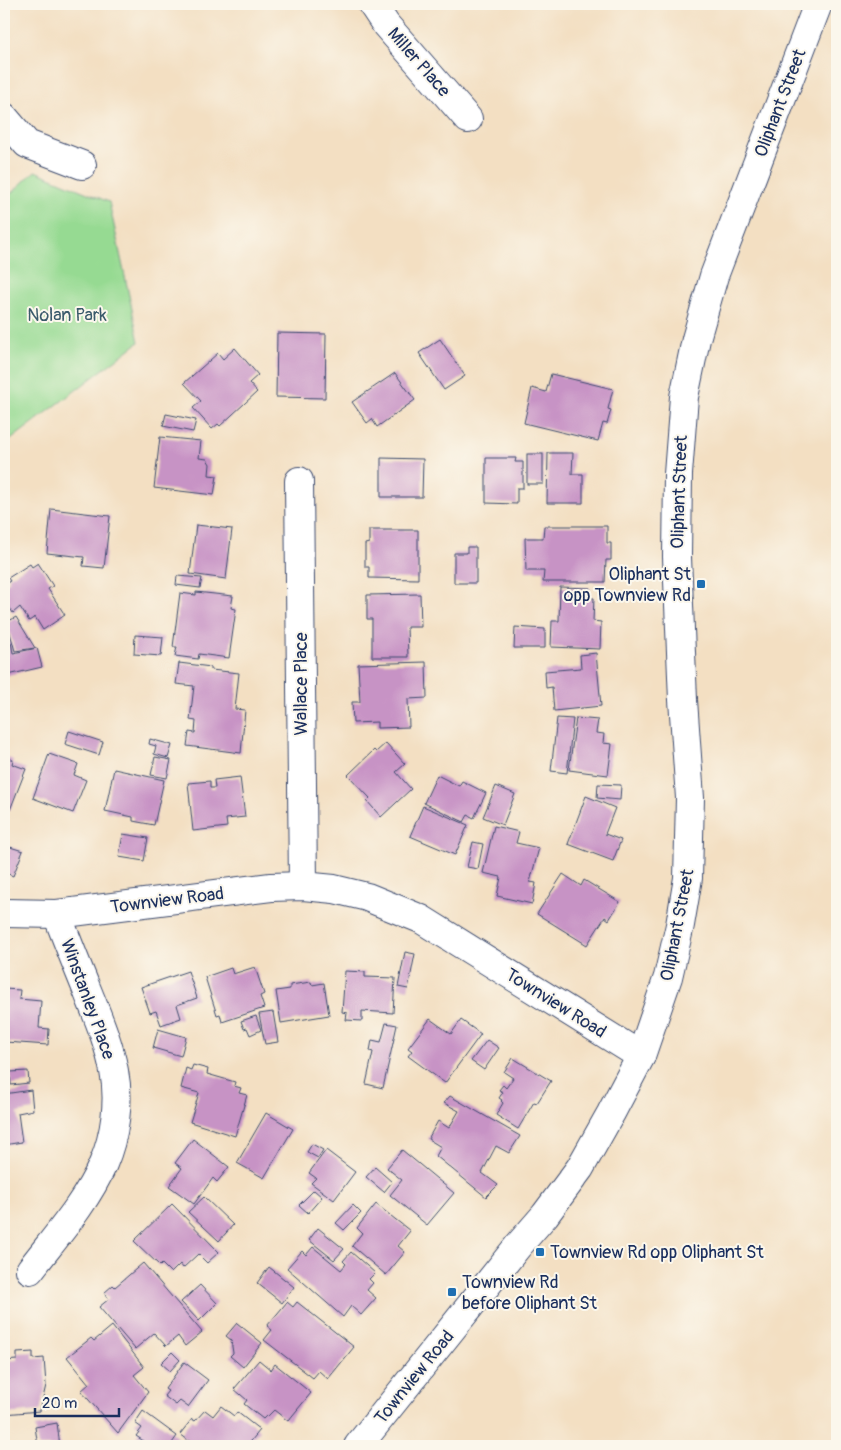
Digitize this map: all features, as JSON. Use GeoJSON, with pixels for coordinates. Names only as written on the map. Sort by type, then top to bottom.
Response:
{"type":"FeatureCollection","features":[{"type":"Feature","properties":{"kind":"street","name":"Miller Place"},"geometry":{"type":"LineString","coordinates":[[372,4],[386,25],[468,119]]}},
{"type":"Feature","properties":{"kind":"street","name":"Oliphant Street"},"geometry":{"type":"LineString","coordinates":[[642,1056],[668,977],[688,878],[690,798],[683,700],[677,557],[678,474],[684,398],[696,339],[714,276],[818,4]]}},
{"type":"Feature","properties":{"kind":"street"},"geometry":{"type":"LineString","coordinates":[[4,117],[28,144],[82,165]]}},
{"type":"Feature","properties":{"kind":"street","name":"Wallace Place"},"geometry":{"type":"LineString","coordinates":[[299,481],[304,886]]}},
{"type":"Feature","properties":{"kind":"street","name":"Townview Road"},"geometry":{"type":"LineString","coordinates":[[4,913],[56,914],[271,887],[304,886],[334,889],[367,897],[421,918],[642,1056],[580,1168],[545,1215],[358,1446]]}},
{"type":"Feature","properties":{"kind":"street","name":"Winstanley Place"},"geometry":{"type":"LineString","coordinates":[[30,1270],[70,1218],[103,1164],[112,1136],[117,1103],[115,1072],[105,1035],[56,914]]}},
{"type":"Feature","properties":{"kind":"green space","name":"Nolan Park"},"geometry":{"type":"Polygon","coordinates":[[[35,171],[109,202],[139,342],[4,445],[4,200],[35,171]]]}},
{"type":"Feature","properties":{"kind":"building"},"geometry":{"type":"Polygon","coordinates":[[[277,333],[326,334],[325,398],[276,397],[277,333]]]}},
{"type":"Feature","properties":{"kind":"building"},"geometry":{"type":"Polygon","coordinates":[[[440,339],[465,376],[444,390],[419,353],[440,339]]]}},
{"type":"Feature","properties":{"kind":"building"},"geometry":{"type":"Polygon","coordinates":[[[235,348],[258,375],[249,383],[257,392],[220,426],[218,424],[212,429],[193,408],[201,401],[184,383],[218,353],[223,359],[235,348]]]}},
{"type":"Feature","properties":{"kind":"building"},"geometry":{"type":"Polygon","coordinates":[[[395,373],[415,400],[377,427],[372,419],[367,423],[352,402],[395,373]]]}},
{"type":"Feature","properties":{"kind":"building"},"geometry":{"type":"Polygon","coordinates":[[[551,374],[613,389],[608,409],[611,410],[607,424],[603,423],[598,441],[524,423],[532,388],[546,392],[551,374]]]}},
{"type":"Feature","properties":{"kind":"building"},"geometry":{"type":"Polygon","coordinates":[[[166,414],[196,420],[193,432],[163,426],[166,414]]]}},
{"type":"Feature","properties":{"kind":"building"},"geometry":{"type":"Polygon","coordinates":[[[160,437],[201,441],[199,458],[207,459],[210,464],[209,475],[217,476],[214,495],[154,488],[160,437]]]}},
{"type":"Feature","properties":{"kind":"building"},"geometry":{"type":"Polygon","coordinates":[[[548,453],[573,453],[572,474],[583,474],[583,503],[547,503],[548,453]]]}},
{"type":"Feature","properties":{"kind":"building"},"geometry":{"type":"Polygon","coordinates":[[[527,454],[543,454],[543,484],[527,484],[527,454]]]}},
{"type":"Feature","properties":{"kind":"building"},"geometry":{"type":"Polygon","coordinates":[[[381,458],[423,459],[422,497],[381,497],[381,458]]]}},
{"type":"Feature","properties":{"kind":"building"},"geometry":{"type":"Polygon","coordinates":[[[486,458],[516,458],[515,462],[523,462],[523,488],[517,488],[517,504],[486,503],[486,458]]]}},
{"type":"Feature","properties":{"kind":"building"},"geometry":{"type":"Polygon","coordinates":[[[51,509],[110,516],[104,568],[83,566],[84,557],[47,553],[51,509]]]}},
{"type":"Feature","properties":{"kind":"building"},"geometry":{"type":"Polygon","coordinates":[[[196,525],[232,529],[226,579],[190,574],[196,525]]]}},
{"type":"Feature","properties":{"kind":"building"},"geometry":{"type":"Polygon","coordinates":[[[544,526],[607,526],[607,543],[611,543],[611,560],[606,560],[605,582],[543,582],[544,571],[526,571],[525,538],[543,538],[544,526]]]}},
{"type":"Feature","properties":{"kind":"building"},"geometry":{"type":"Polygon","coordinates":[[[369,530],[418,530],[418,579],[369,578],[369,567],[365,567],[365,544],[369,543],[369,530]]]}},
{"type":"Feature","properties":{"kind":"building"},"geometry":{"type":"Polygon","coordinates":[[[467,547],[476,547],[476,583],[454,583],[454,553],[467,553],[467,547]]]}},
{"type":"Feature","properties":{"kind":"building"},"geometry":{"type":"Polygon","coordinates":[[[38,563],[53,586],[48,589],[65,615],[43,630],[35,617],[29,621],[20,607],[13,613],[4,599],[4,585],[10,581],[8,578],[30,564],[32,567],[38,563]]]}},
{"type":"Feature","properties":{"kind":"building"},"geometry":{"type":"Polygon","coordinates":[[[177,576],[202,578],[200,588],[176,585],[177,576]]]}},
{"type":"Feature","properties":{"kind":"building"},"geometry":{"type":"Polygon","coordinates":[[[560,587],[590,588],[590,598],[594,598],[593,621],[601,622],[600,649],[551,647],[552,621],[559,621],[560,587]]]}},
{"type":"Feature","properties":{"kind":"building"},"geometry":{"type":"Polygon","coordinates":[[[196,592],[233,596],[231,608],[236,609],[229,658],[199,654],[198,659],[175,656],[177,647],[173,647],[180,593],[196,595],[196,592]]]}},
{"type":"Feature","properties":{"kind":"building"},"geometry":{"type":"Polygon","coordinates":[[[420,594],[421,627],[407,627],[408,657],[372,657],[372,619],[367,619],[367,595],[420,594]]]}},
{"type":"Feature","properties":{"kind":"building"},"geometry":{"type":"Polygon","coordinates":[[[16,617],[35,648],[15,651],[7,622],[16,617]]]}},
{"type":"Feature","properties":{"kind":"building"},"geometry":{"type":"Polygon","coordinates":[[[515,627],[545,629],[545,648],[514,648],[515,627]]]}},
{"type":"Feature","properties":{"kind":"building"},"geometry":{"type":"Polygon","coordinates":[[[135,635],[163,637],[161,656],[134,654],[135,635]]]}},
{"type":"Feature","properties":{"kind":"building"},"geometry":{"type":"Polygon","coordinates":[[[11,642],[13,653],[37,648],[42,667],[4,676],[4,644],[11,642]]]}},
{"type":"Feature","properties":{"kind":"building"},"geometry":{"type":"Polygon","coordinates":[[[596,653],[601,706],[554,711],[552,687],[546,688],[545,671],[581,668],[580,655],[596,653]]]}},
{"type":"Feature","properties":{"kind":"building"},"geometry":{"type":"Polygon","coordinates":[[[426,662],[427,698],[408,699],[409,727],[377,728],[377,722],[353,723],[352,702],[360,702],[358,664],[426,662]]]}},
{"type":"Feature","properties":{"kind":"building"},"geometry":{"type":"Polygon","coordinates":[[[179,663],[211,667],[211,670],[239,673],[235,709],[245,710],[241,753],[187,746],[189,732],[195,733],[196,721],[190,720],[194,686],[176,684],[179,663]]]}},
{"type":"Feature","properties":{"kind":"building"},"geometry":{"type":"Polygon","coordinates":[[[557,718],[573,719],[567,773],[551,771],[557,718]]]}},
{"type":"Feature","properties":{"kind":"building"},"geometry":{"type":"Polygon","coordinates":[[[576,718],[598,720],[596,733],[604,734],[603,743],[612,744],[608,775],[569,770],[576,718]]]}},
{"type":"Feature","properties":{"kind":"building"},"geometry":{"type":"Polygon","coordinates":[[[69,731],[103,742],[99,755],[65,744],[69,731]]]}},
{"type":"Feature","properties":{"kind":"building"},"geometry":{"type":"Polygon","coordinates":[[[150,739],[172,745],[168,758],[154,754],[156,746],[149,744],[150,739]]]}},
{"type":"Feature","properties":{"kind":"building"},"geometry":{"type":"Polygon","coordinates":[[[386,743],[405,764],[396,772],[411,789],[381,817],[367,801],[370,798],[348,775],[374,750],[376,752],[386,743]]]}},
{"type":"Feature","properties":{"kind":"building"},"geometry":{"type":"Polygon","coordinates":[[[49,754],[78,764],[74,775],[86,780],[73,813],[33,798],[49,754]]]}},
{"type":"Feature","properties":{"kind":"building"},"geometry":{"type":"Polygon","coordinates":[[[4,756],[13,760],[12,764],[26,769],[10,810],[4,808],[4,756]]]}},
{"type":"Feature","properties":{"kind":"building"},"geometry":{"type":"Polygon","coordinates":[[[155,757],[171,760],[167,778],[151,775],[155,757]]]}},
{"type":"Feature","properties":{"kind":"building"},"geometry":{"type":"Polygon","coordinates":[[[114,769],[164,780],[154,825],[133,821],[133,817],[105,811],[114,769]]]}},
{"type":"Feature","properties":{"kind":"building"},"geometry":{"type":"Polygon","coordinates":[[[437,775],[459,786],[462,781],[486,793],[474,818],[468,815],[464,822],[424,803],[437,775]]]}},
{"type":"Feature","properties":{"kind":"building"},"geometry":{"type":"Polygon","coordinates":[[[240,777],[245,817],[226,819],[227,827],[193,831],[188,783],[210,781],[210,788],[215,788],[214,780],[240,777]]]}},
{"type":"Feature","properties":{"kind":"building"},"geometry":{"type":"Polygon","coordinates":[[[598,784],[621,785],[620,800],[597,798],[598,784]]]}},
{"type":"Feature","properties":{"kind":"building"},"geometry":{"type":"Polygon","coordinates":[[[496,786],[515,794],[503,825],[483,817],[496,786]]]}},
{"type":"Feature","properties":{"kind":"building"},"geometry":{"type":"Polygon","coordinates":[[[586,796],[615,808],[605,834],[621,840],[613,861],[568,844],[586,796]]]}},
{"type":"Feature","properties":{"kind":"building"},"geometry":{"type":"Polygon","coordinates":[[[423,806],[468,825],[455,855],[410,836],[423,806]]]}},
{"type":"Feature","properties":{"kind":"building"},"geometry":{"type":"Polygon","coordinates":[[[494,826],[519,832],[516,843],[539,848],[530,882],[536,883],[532,904],[497,896],[501,877],[483,873],[494,826]]]}},
{"type":"Feature","properties":{"kind":"building"},"geometry":{"type":"Polygon","coordinates":[[[123,834],[148,838],[144,861],[119,857],[123,834]]]}},
{"type":"Feature","properties":{"kind":"building"},"geometry":{"type":"Polygon","coordinates":[[[473,842],[483,844],[478,869],[467,867],[473,842]]]}},
{"type":"Feature","properties":{"kind":"building"},"geometry":{"type":"Polygon","coordinates":[[[10,847],[23,851],[13,876],[4,872],[4,864],[10,847]]]}},
{"type":"Feature","properties":{"kind":"building"},"geometry":{"type":"Polygon","coordinates":[[[563,874],[581,886],[584,880],[620,902],[609,920],[605,917],[587,945],[537,914],[563,874]]]}},
{"type":"Feature","properties":{"kind":"building"},"geometry":{"type":"Polygon","coordinates":[[[405,952],[415,954],[408,989],[398,987],[405,952]]]}},
{"type":"Feature","properties":{"kind":"building"},"geometry":{"type":"Polygon","coordinates":[[[255,967],[264,994],[260,996],[264,1008],[222,1022],[220,1014],[217,1015],[205,977],[231,968],[233,974],[255,967]]]}},
{"type":"Feature","properties":{"kind":"building"},"geometry":{"type":"Polygon","coordinates":[[[188,971],[197,998],[177,1005],[181,1018],[161,1025],[156,1011],[150,1013],[141,987],[188,971]]]}},
{"type":"Feature","properties":{"kind":"building"},"geometry":{"type":"Polygon","coordinates":[[[345,971],[365,972],[365,977],[395,978],[393,1013],[362,1011],[362,1021],[346,1020],[347,1013],[342,1012],[345,971]]]}},
{"type":"Feature","properties":{"kind":"building"},"geometry":{"type":"Polygon","coordinates":[[[311,982],[312,985],[324,983],[329,1015],[281,1023],[276,991],[290,989],[290,985],[311,982]]]}},
{"type":"Feature","properties":{"kind":"building"},"geometry":{"type":"Polygon","coordinates":[[[4,989],[20,990],[19,999],[41,1001],[39,1028],[49,1029],[48,1045],[5,1042],[4,989]]]}},
{"type":"Feature","properties":{"kind":"building"},"geometry":{"type":"Polygon","coordinates":[[[273,1012],[278,1042],[265,1044],[259,1014],[273,1012]]]}},
{"type":"Feature","properties":{"kind":"building"},"geometry":{"type":"Polygon","coordinates":[[[256,1016],[261,1030],[250,1035],[247,1028],[244,1029],[241,1021],[256,1016]]]}},
{"type":"Feature","properties":{"kind":"building"},"geometry":{"type":"Polygon","coordinates":[[[430,1019],[451,1034],[461,1020],[481,1034],[445,1083],[408,1056],[412,1051],[408,1048],[430,1019]]]}},
{"type":"Feature","properties":{"kind":"building"},"geometry":{"type":"Polygon","coordinates":[[[386,1023],[397,1025],[383,1088],[366,1084],[373,1052],[370,1051],[372,1040],[381,1042],[386,1023]]]}},
{"type":"Feature","properties":{"kind":"building"},"geometry":{"type":"Polygon","coordinates":[[[158,1029],[186,1037],[181,1056],[153,1048],[158,1029]]]}},
{"type":"Feature","properties":{"kind":"building"},"geometry":{"type":"Polygon","coordinates":[[[487,1040],[499,1048],[484,1070],[471,1061],[487,1040]]]}},
{"type":"Feature","properties":{"kind":"building"},"geometry":{"type":"Polygon","coordinates":[[[513,1058],[551,1081],[537,1103],[534,1102],[518,1129],[496,1115],[503,1103],[499,1098],[503,1092],[499,1090],[503,1085],[506,1088],[513,1078],[504,1072],[513,1058]]]}},
{"type":"Feature","properties":{"kind":"building"},"geometry":{"type":"Polygon","coordinates":[[[193,1065],[208,1069],[207,1074],[235,1082],[234,1086],[241,1088],[239,1093],[247,1095],[235,1136],[190,1122],[199,1093],[181,1088],[186,1068],[191,1070],[193,1065]]]}},
{"type":"Feature","properties":{"kind":"building"},"geometry":{"type":"Polygon","coordinates":[[[4,1070],[8,1070],[9,1089],[4,1089],[4,1070]]]}},
{"type":"Feature","properties":{"kind":"building"},"geometry":{"type":"Polygon","coordinates":[[[28,1071],[29,1083],[11,1085],[10,1072],[28,1071]]]}},
{"type":"Feature","properties":{"kind":"building"},"geometry":{"type":"Polygon","coordinates":[[[31,1090],[33,1110],[18,1113],[22,1142],[4,1145],[4,1094],[31,1090]]]}},
{"type":"Feature","properties":{"kind":"building"},"geometry":{"type":"Polygon","coordinates":[[[450,1096],[520,1136],[509,1153],[496,1146],[482,1173],[498,1185],[486,1197],[436,1156],[441,1147],[428,1139],[438,1121],[449,1128],[459,1111],[444,1103],[450,1096]]]}},
{"type":"Feature","properties":{"kind":"building"},"geometry":{"type":"Polygon","coordinates":[[[266,1113],[293,1129],[264,1178],[237,1163],[266,1113]]]}},
{"type":"Feature","properties":{"kind":"building"},"geometry":{"type":"Polygon","coordinates":[[[193,1139],[229,1167],[217,1182],[213,1178],[194,1204],[169,1186],[182,1168],[175,1163],[193,1139]]]}},
{"type":"Feature","properties":{"kind":"building"},"geometry":{"type":"Polygon","coordinates":[[[312,1144],[323,1150],[318,1158],[307,1152],[312,1144]]]}},
{"type":"Feature","properties":{"kind":"building"},"geometry":{"type":"Polygon","coordinates":[[[326,1150],[355,1172],[334,1200],[311,1183],[316,1178],[309,1173],[326,1150]]]}},
{"type":"Feature","properties":{"kind":"building"},"geometry":{"type":"Polygon","coordinates":[[[402,1150],[454,1193],[427,1225],[390,1195],[402,1180],[387,1168],[402,1150]]]}},
{"type":"Feature","properties":{"kind":"building"},"geometry":{"type":"Polygon","coordinates":[[[375,1167],[392,1182],[384,1192],[366,1177],[375,1167]]]}},
{"type":"Feature","properties":{"kind":"building"},"geometry":{"type":"Polygon","coordinates":[[[314,1190],[322,1197],[308,1213],[299,1205],[314,1190]]]}},
{"type":"Feature","properties":{"kind":"building"},"geometry":{"type":"Polygon","coordinates":[[[204,1197],[233,1225],[219,1241],[188,1212],[204,1197]]]}},
{"type":"Feature","properties":{"kind":"building"},"geometry":{"type":"Polygon","coordinates":[[[172,1204],[219,1252],[207,1263],[198,1254],[183,1268],[180,1264],[171,1273],[162,1264],[160,1266],[134,1241],[172,1204]]]}},
{"type":"Feature","properties":{"kind":"building"},"geometry":{"type":"Polygon","coordinates":[[[376,1204],[410,1231],[398,1246],[405,1252],[386,1275],[352,1246],[362,1233],[357,1228],[376,1204]]]}},
{"type":"Feature","properties":{"kind":"building"},"geometry":{"type":"Polygon","coordinates":[[[353,1205],[361,1213],[344,1230],[336,1223],[353,1205]]]}},
{"type":"Feature","properties":{"kind":"building"},"geometry":{"type":"Polygon","coordinates":[[[318,1228],[344,1249],[334,1260],[309,1240],[318,1228]]]}},
{"type":"Feature","properties":{"kind":"building"},"geometry":{"type":"Polygon","coordinates":[[[313,1247],[341,1270],[346,1264],[343,1261],[351,1252],[375,1273],[369,1279],[373,1283],[367,1290],[376,1298],[361,1315],[351,1306],[343,1317],[287,1268],[302,1251],[306,1255],[313,1247]]]}},
{"type":"Feature","properties":{"kind":"building"},"geometry":{"type":"Polygon","coordinates":[[[143,1263],[202,1332],[185,1346],[178,1336],[166,1346],[154,1333],[135,1349],[99,1307],[109,1299],[104,1293],[113,1285],[115,1287],[143,1263]]]}},
{"type":"Feature","properties":{"kind":"building"},"geometry":{"type":"Polygon","coordinates":[[[269,1267],[294,1287],[282,1303],[257,1283],[269,1267]]]}},
{"type":"Feature","properties":{"kind":"building"},"geometry":{"type":"Polygon","coordinates":[[[200,1285],[217,1303],[199,1321],[181,1302],[200,1285]]]}},
{"type":"Feature","properties":{"kind":"building"},"geometry":{"type":"Polygon","coordinates":[[[287,1302],[293,1307],[297,1302],[354,1347],[328,1379],[319,1371],[313,1378],[264,1340],[272,1330],[267,1326],[287,1302]]]}},
{"type":"Feature","properties":{"kind":"building"},"geometry":{"type":"Polygon","coordinates":[[[237,1323],[262,1343],[243,1367],[230,1356],[233,1353],[231,1340],[226,1336],[237,1323]]]}},
{"type":"Feature","properties":{"kind":"building"},"geometry":{"type":"Polygon","coordinates":[[[112,1326],[144,1367],[134,1375],[148,1392],[118,1433],[81,1391],[89,1384],[67,1357],[91,1338],[94,1341],[112,1326]]]}},
{"type":"Feature","properties":{"kind":"building"},"geometry":{"type":"Polygon","coordinates":[[[33,1352],[33,1359],[44,1358],[46,1385],[40,1411],[4,1414],[4,1361],[17,1360],[17,1353],[33,1352]]]}},
{"type":"Feature","properties":{"kind":"building"},"geometry":{"type":"Polygon","coordinates":[[[172,1352],[180,1360],[170,1371],[161,1363],[172,1352]]]}},
{"type":"Feature","properties":{"kind":"building"},"geometry":{"type":"Polygon","coordinates":[[[259,1360],[271,1370],[275,1364],[311,1393],[288,1421],[274,1410],[263,1419],[244,1404],[247,1400],[234,1389],[259,1360]]]}},
{"type":"Feature","properties":{"kind":"building"},"geometry":{"type":"Polygon","coordinates":[[[184,1362],[208,1380],[188,1407],[180,1401],[176,1405],[164,1396],[168,1391],[165,1389],[184,1362]]]}},
{"type":"Feature","properties":{"kind":"building"},"geometry":{"type":"Polygon","coordinates":[[[221,1406],[234,1416],[237,1412],[260,1430],[247,1446],[196,1446],[180,1434],[192,1419],[195,1421],[205,1410],[213,1416],[221,1406]]]}},
{"type":"Feature","properties":{"kind":"building"},"geometry":{"type":"Polygon","coordinates":[[[143,1411],[177,1436],[170,1446],[151,1446],[136,1436],[142,1428],[135,1423],[143,1411]]]}},
{"type":"Feature","properties":{"kind":"building"},"geometry":{"type":"Polygon","coordinates":[[[57,1423],[60,1446],[38,1446],[35,1427],[57,1423]]]}},
{"type":"Feature","properties":{"kind":"place","name":"Oliphant St opp Townview Rd"},"geometry":{"type":"Point","coordinates":[701,584]}},
{"type":"Feature","properties":{"kind":"place","name":"Townview Rd opp Oliphant St"},"geometry":{"type":"Point","coordinates":[540,1252]}},
{"type":"Feature","properties":{"kind":"place","name":"Townview Rd before Oliphant St"},"geometry":{"type":"Point","coordinates":[452,1292]}}]}
